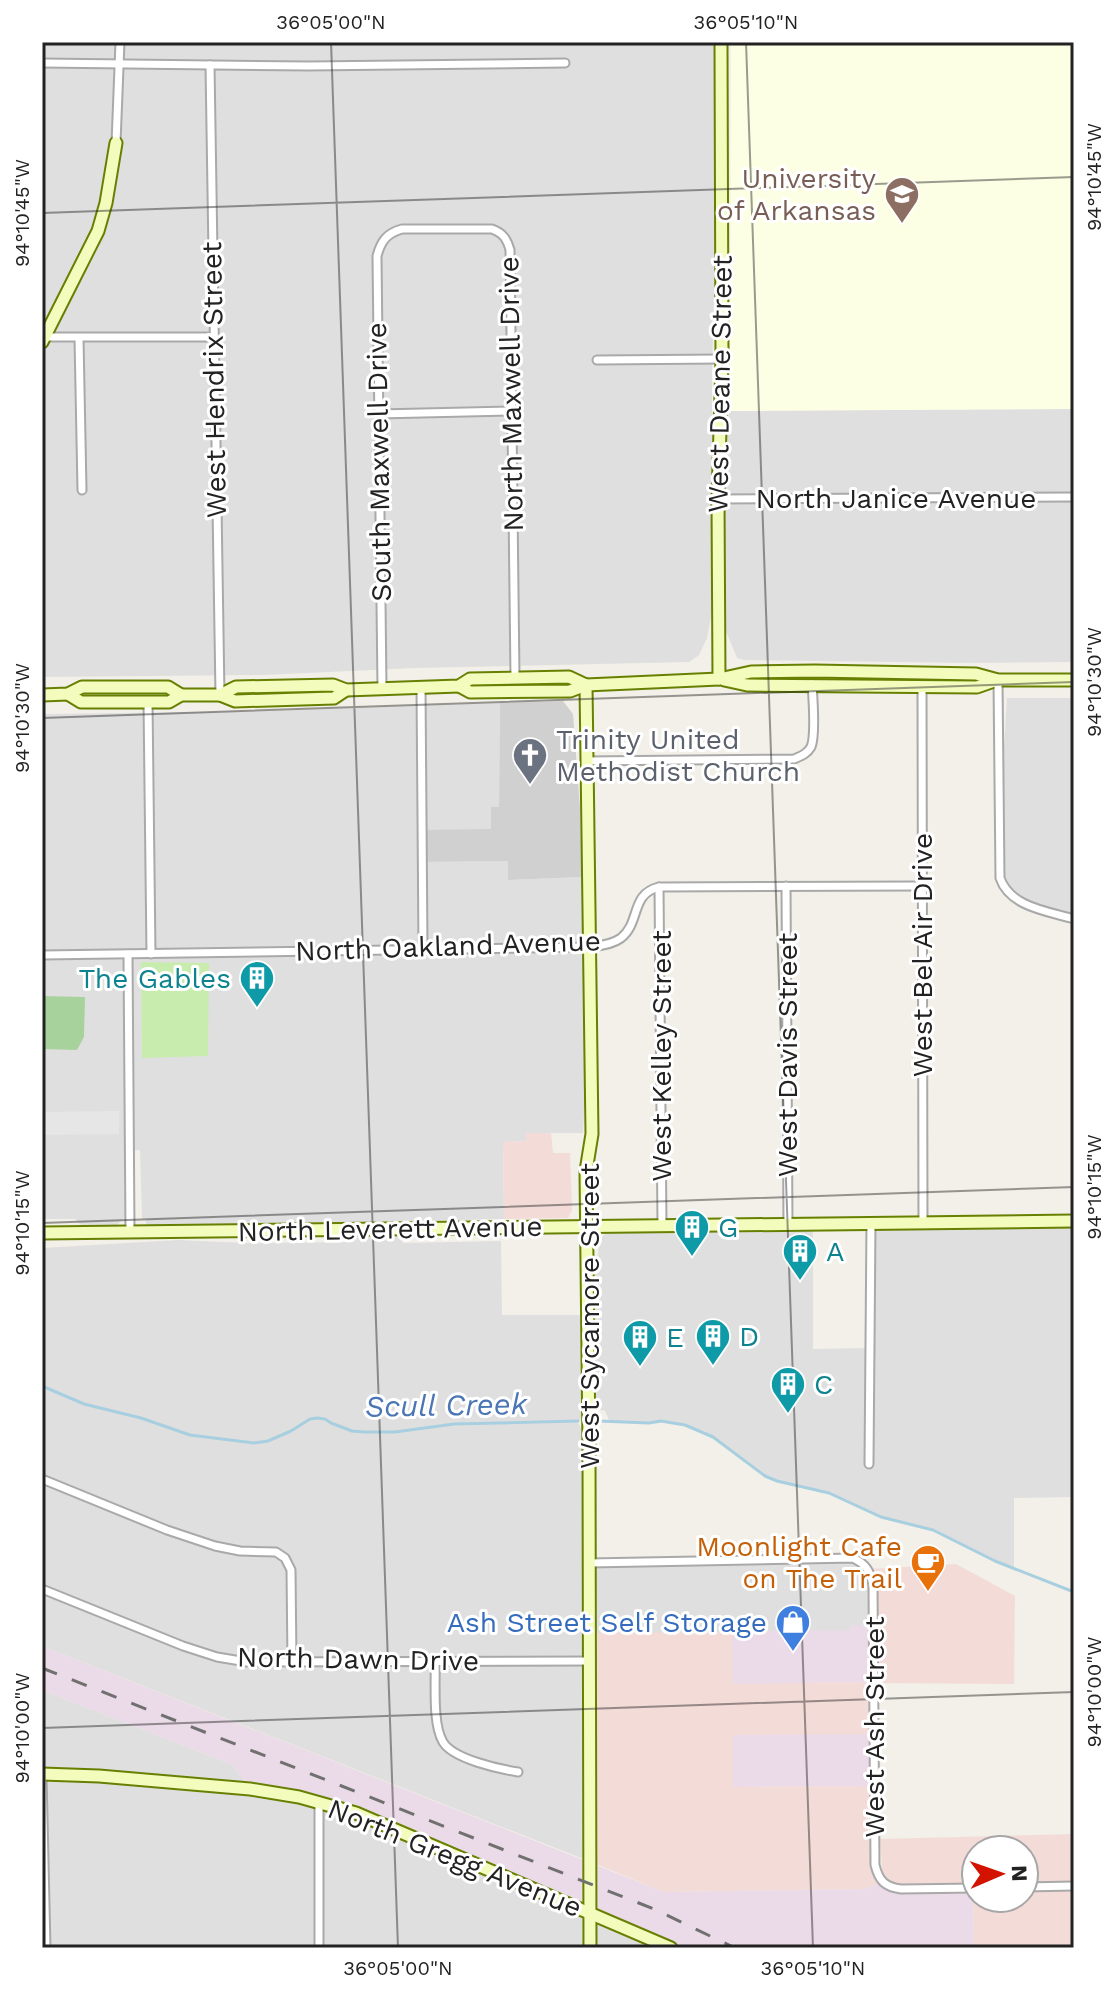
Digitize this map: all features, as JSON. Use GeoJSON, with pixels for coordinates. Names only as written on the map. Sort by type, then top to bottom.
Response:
{"type":"FeatureCollection","features":[{"type":"Feature","properties":{"kind":"street"},"geometry":{"type":"LineString","coordinates":[[120,42],[116,143],[106,203],[98,231],[43,340],[213,337]]}},
{"type":"Feature","properties":{"kind":"street","name":"West Deane Street"},"geometry":{"type":"LineString","coordinates":[[719,679],[721,42]]}},
{"type":"Feature","properties":{"kind":"street"},"geometry":{"type":"LineString","coordinates":[[42,63],[309,66],[565,63]]}},
{"type":"Feature","properties":{"kind":"street","name":"West Hendrix Street"},"geometry":{"type":"LineString","coordinates":[[210,65],[220,695]]}},
{"type":"Feature","properties":{"kind":"street","name":"North Maxwell Drive"},"geometry":{"type":"LineString","coordinates":[[384,238],[402,229],[480,228],[500,231],[507,239],[510,250],[515,678]]}},
{"type":"Feature","properties":{"kind":"street","name":"South Maxwell Drive"},"geometry":{"type":"LineString","coordinates":[[382,688],[377,256],[384,238]]}},
{"type":"Feature","properties":{"kind":"street"},"geometry":{"type":"LineString","coordinates":[[79,338],[82,490]]}},
{"type":"Feature","properties":{"kind":"street"},"geometry":{"type":"LineString","coordinates":[[597,360],[722,359]]}},
{"type":"Feature","properties":{"kind":"street"},"geometry":{"type":"LineString","coordinates":[[378,414],[511,411]]}},
{"type":"Feature","properties":{"kind":"street","name":"North Janice Avenue"},"geometry":{"type":"LineString","coordinates":[[718,499],[1074,497]]}},
{"type":"Feature","properties":{"kind":"street"},"geometry":{"type":"LineString","coordinates":[[68,694],[81,702],[169,702],[181,695],[220,695],[236,687],[333,685],[346,690],[459,686],[470,692],[570,691],[586,685],[719,679],[747,672],[815,671],[976,674],[998,680],[1074,680]]}},
{"type":"Feature","properties":{"kind":"street"},"geometry":{"type":"LineString","coordinates":[[459,686],[470,679],[569,677],[586,685]]}},
{"type":"Feature","properties":{"kind":"street"},"geometry":{"type":"LineString","coordinates":[[719,679],[747,685],[977,687],[998,680]]}},
{"type":"Feature","properties":{"kind":"street"},"geometry":{"type":"LineString","coordinates":[[998,680],[1000,878],[1004,889],[1014,899],[1074,919]]}},
{"type":"Feature","properties":{"kind":"street"},"geometry":{"type":"LineString","coordinates":[[587,761],[794,759],[805,754],[812,743],[812,684]]}},
{"type":"Feature","properties":{"kind":"street","name":"West Sycamore Street"},"geometry":{"type":"LineString","coordinates":[[586,685],[592,1134],[586,1171],[590,1948]]}},
{"type":"Feature","properties":{"kind":"street","name":"West Bel Air Drive"},"geometry":{"type":"LineString","coordinates":[[922,686],[923,1223]]}},
{"type":"Feature","properties":{"kind":"street"},"geometry":{"type":"LineString","coordinates":[[42,695],[68,694],[82,687],[168,687],[181,695]]}},
{"type":"Feature","properties":{"kind":"street"},"geometry":{"type":"LineString","coordinates":[[421,687],[423,949]]}},
{"type":"Feature","properties":{"kind":"street"},"geometry":{"type":"LineString","coordinates":[[148,702],[151,954]]}},
{"type":"Feature","properties":{"kind":"street","name":"West Davis Street"},"geometry":{"type":"LineString","coordinates":[[786,886],[788,1224]]}},
{"type":"Feature","properties":{"kind":"street"},"geometry":{"type":"LineString","coordinates":[[659,887],[921,886]]}},
{"type":"Feature","properties":{"kind":"street","name":"North Oakland Avenue"},"geometry":{"type":"LineString","coordinates":[[42,955],[590,947],[621,938],[631,927],[642,896],[659,887]]}},
{"type":"Feature","properties":{"kind":"street","name":"West Kelley Street"},"geometry":{"type":"LineString","coordinates":[[659,887],[662,1226]]}},
{"type":"Feature","properties":{"kind":"street"},"geometry":{"type":"LineString","coordinates":[[128,954],[130,1232]]}},
{"type":"Feature","properties":{"kind":"street","name":"North Leverett Avenue"},"geometry":{"type":"LineString","coordinates":[[42,1233],[1074,1221]]}},
{"type":"Feature","properties":{"kind":"street"},"geometry":{"type":"LineString","coordinates":[[869,1464],[871,1223]]}},
{"type":"Feature","properties":{"kind":"street"},"geometry":{"type":"LineString","coordinates":[[42,1479],[167,1530],[215,1546],[240,1551],[276,1552],[285,1558],[291,1570],[292,1662]]}},
{"type":"Feature","properties":{"kind":"street","name":"West Ash Street"},"geometry":{"type":"LineString","coordinates":[[589,1563],[853,1558],[862,1562],[873,1585],[877,1875],[891,1888],[960,1888]]}},
{"type":"Feature","properties":{"kind":"street","name":"North Dawn Drive"},"geometry":{"type":"LineString","coordinates":[[42,1589],[183,1646],[217,1657],[247,1662],[590,1661]]}},
{"type":"Feature","properties":{"kind":"street"},"geometry":{"type":"LineString","coordinates":[[435,1661],[439,1734],[444,1745],[498,1769],[518,1772]]}},
{"type":"Feature","properties":{"kind":"street"},"geometry":{"type":"LineString","coordinates":[[42,1774],[46,1948]]}},
{"type":"Feature","properties":{"kind":"street","name":"North Gregg Avenue"},"geometry":{"type":"LineString","coordinates":[[42,1774],[250,1789],[319,1802],[356,1813],[671,1948]]}},
{"type":"Feature","properties":{"kind":"street"},"geometry":{"type":"LineString","coordinates":[[319,1802],[319,1948]]}},
{"type":"Feature","properties":{"kind":"street"},"geometry":{"type":"LineString","coordinates":[[1040,1887],[1074,1886]]}},
{"type":"Feature","properties":{"kind":"shaded area"},"geometry":{"type":"Polygon","coordinates":[[[42,42],[721,42],[712,367],[712,611],[707,638],[699,655],[689,662],[263,675],[42,677],[42,42]]]}},
{"type":"Feature","properties":{"kind":"shaded area","name":"University of Arkansas"},"geometry":{"type":"Polygon","coordinates":[[[731,42],[1074,42],[1074,409],[730,411],[731,42]]]}},
{"type":"Feature","properties":{"kind":"shaded area"},"geometry":{"type":"Polygon","coordinates":[[[1074,409],[1074,662],[737,658],[726,631],[722,411],[1074,409]]]}},
{"type":"Feature","properties":{"kind":"shaded area"},"geometry":{"type":"Polygon","coordinates":[[[1007,698],[1074,698],[1074,919],[1027,905],[1004,889],[999,830],[1007,698]]]}},
{"type":"Feature","properties":{"kind":"shaded area"},"geometry":{"type":"Polygon","coordinates":[[[563,701],[573,714],[582,877],[508,880],[508,861],[422,862],[421,830],[491,829],[491,807],[499,807],[500,703],[563,701]]]}},
{"type":"Feature","properties":{"kind":"shaded area"},"geometry":{"type":"Polygon","coordinates":[[[500,703],[499,807],[491,830],[422,830],[422,862],[508,861],[509,880],[582,877],[586,1075],[583,1133],[527,1133],[526,1141],[503,1142],[504,1219],[146,1226],[146,1219],[142,1219],[140,1150],[124,1151],[125,1217],[117,1225],[82,1226],[75,1219],[42,1219],[42,714],[268,711],[500,703]]]}},
{"type":"Feature","properties":{"kind":"shaded area"},"geometry":{"type":"Polygon","coordinates":[[[119,1111],[119,1134],[42,1135],[42,1112],[119,1111]]]}},
{"type":"Feature","properties":{"kind":"shaded area"},"geometry":{"type":"Polygon","coordinates":[[[526,1133],[551,1133],[553,1153],[570,1153],[572,1210],[568,1218],[504,1219],[503,1142],[526,1141],[526,1133]]]}},
{"type":"Feature","properties":{"kind":"shaded area"},"geometry":{"type":"Polygon","coordinates":[[[1074,1221],[1074,1497],[1014,1498],[1014,1568],[933,1530],[881,1517],[829,1493],[765,1476],[713,1437],[685,1425],[661,1421],[610,1422],[602,1410],[589,1410],[578,1422],[589,1445],[589,1562],[853,1558],[868,1569],[873,1625],[851,1625],[851,1630],[591,1862],[42,1646],[42,1248],[179,1240],[354,1242],[354,1236],[402,1235],[403,1243],[501,1241],[502,1315],[587,1315],[599,1240],[606,1233],[648,1226],[813,1223],[813,1349],[870,1348],[871,1223],[1074,1221]]]}},
{"type":"Feature","properties":{"kind":"shaded area"},"geometry":{"type":"Polygon","coordinates":[[[956,1564],[1015,1596],[1014,1684],[874,1683],[874,1734],[734,1787],[874,1786],[875,1865],[883,1881],[880,1839],[960,1837],[960,1889],[901,1889],[883,1883],[864,1889],[664,1892],[591,1862],[590,1633],[732,1632],[733,1684],[873,1682],[873,1585],[868,1569],[956,1564]]]}},
{"type":"Feature","properties":{"kind":"shaded area"},"geometry":{"type":"Polygon","coordinates":[[[851,1625],[873,1625],[873,1682],[733,1684],[732,1632],[850,1630],[851,1625]]]}},
{"type":"Feature","properties":{"kind":"shaded area"},"geometry":{"type":"Polygon","coordinates":[[[42,1646],[664,1892],[864,1889],[883,1883],[891,1888],[960,1888],[960,1914],[973,1914],[974,1948],[671,1948],[356,1813],[250,1789],[233,1765],[42,1690],[42,1646]]]}},
{"type":"Feature","properties":{"kind":"shaded area"},"geometry":{"type":"Polygon","coordinates":[[[42,1690],[233,1765],[250,1789],[319,1802],[671,1948],[42,1948],[42,1690]]]}},
{"type":"Feature","properties":{"kind":"shaded area"},"geometry":{"type":"Polygon","coordinates":[[[874,1734],[874,1786],[733,1787],[733,1735],[874,1734]]]}},
{"type":"Feature","properties":{"kind":"shaded area"},"geometry":{"type":"Polygon","coordinates":[[[1074,1834],[1074,1948],[974,1948],[973,1914],[1040,1914],[1040,1835],[1074,1834]]]}},
{"type":"Feature","properties":{"kind":"green space"},"geometry":{"type":"Polygon","coordinates":[[[141,962],[209,963],[208,1056],[142,1058],[141,962]]]}},
{"type":"Feature","properties":{"kind":"green space"},"geometry":{"type":"Polygon","coordinates":[[[42,996],[85,997],[84,1037],[77,1050],[42,1049],[42,996]]]}},
{"type":"Feature","properties":{"kind":"waterway","name":"Scull Creek"},"geometry":{"type":"LineString","coordinates":[[42,1386],[84,1404],[141,1418],[190,1435],[254,1443],[268,1441],[317,1418],[352,1431],[364,1432],[395,1432],[454,1424],[578,1421]]}},
{"type":"Feature","properties":{"kind":"waterway","name":"Scull Creek"},"geometry":{"type":"LineString","coordinates":[[599,1421],[661,1421],[685,1425],[713,1437],[765,1476],[829,1493],[881,1517],[933,1530],[995,1561],[1074,1592]]}},
{"type":"Feature","properties":{"kind":"railway"},"geometry":{"type":"LineString","coordinates":[[42,1668],[654,1909],[735,1948]]}},
{"type":"Feature","properties":{"kind":"place","name":"University of Arkansas"},"geometry":{"type":"Point","coordinates":[902,225]}},
{"type":"Feature","properties":{"kind":"place","name":"Trinity United Methodist Church"},"geometry":{"type":"Point","coordinates":[530,786]}},
{"type":"Feature","properties":{"kind":"place","name":"The Gables"},"geometry":{"type":"Point","coordinates":[257,1009]}},
{"type":"Feature","properties":{"kind":"place","name":"G"},"geometry":{"type":"Point","coordinates":[692,1258]}},
{"type":"Feature","properties":{"kind":"place","name":"A"},"geometry":{"type":"Point","coordinates":[800,1282]}},
{"type":"Feature","properties":{"kind":"place","name":"D"},"geometry":{"type":"Point","coordinates":[713,1367]}},
{"type":"Feature","properties":{"kind":"place","name":"E"},"geometry":{"type":"Point","coordinates":[640,1368]}},
{"type":"Feature","properties":{"kind":"place","name":"C"},"geometry":{"type":"Point","coordinates":[788,1415]}},
{"type":"Feature","properties":{"kind":"place","name":"Moonlight Cafe on The Trail"},"geometry":{"type":"Point","coordinates":[928,1593]}},
{"type":"Feature","properties":{"kind":"place","name":"Ash Street Self Storage"},"geometry":{"type":"Point","coordinates":[793,1653]}}]}
